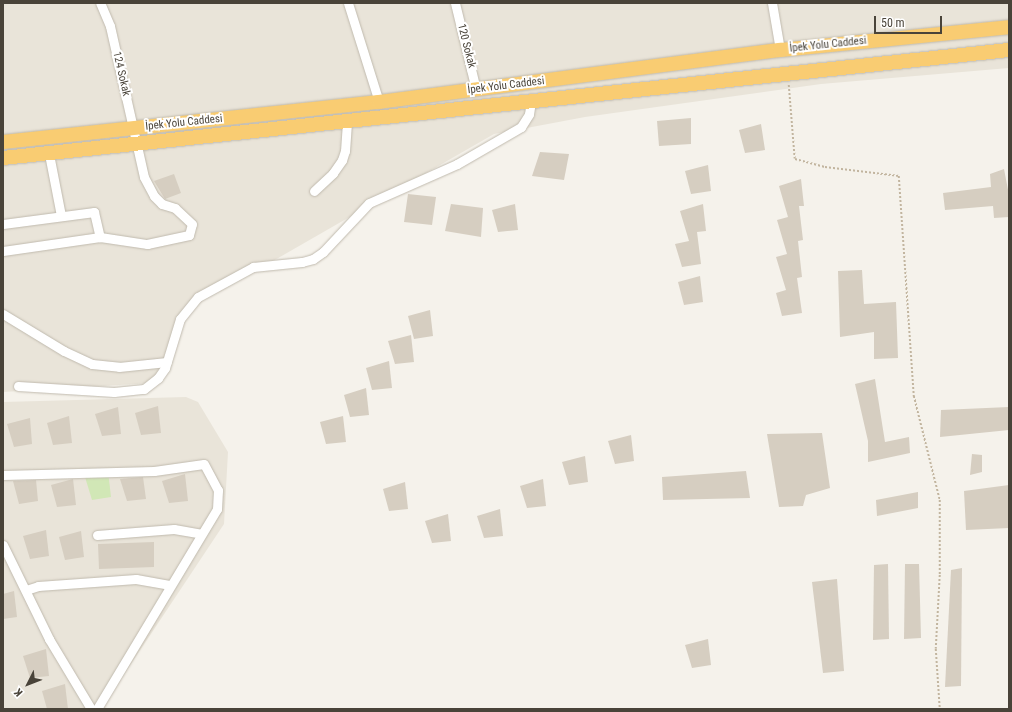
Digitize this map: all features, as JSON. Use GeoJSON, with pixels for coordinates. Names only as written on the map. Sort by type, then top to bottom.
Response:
{"type":"FeatureCollection","features":[{"type":"Feature","properties":{"kind":"highway","name":"İpek Yolu Caddesi"},"geometry":{"type":"LineString","coordinates":[[3,142],[379,102],[780,50],[1009,27]]}},
{"type":"Feature","properties":{"kind":"highway","name":"İpek Yolu Caddesi"},"geometry":{"type":"LineString","coordinates":[[3,158],[137,146],[1009,50]]}},
{"type":"Feature","properties":{"kind":"street","name":"124 Sokak"},"geometry":{"type":"LineString","coordinates":[[100,3],[110,26],[144,177],[154,196],[162,204],[175,208],[192,224],[189,235],[146,244],[100,237]]}},
{"type":"Feature","properties":{"kind":"street"},"geometry":{"type":"LineString","coordinates":[[348,3],[379,102]]}},
{"type":"Feature","properties":{"kind":"street","name":"120 Sokak"},"geometry":{"type":"LineString","coordinates":[[455,3],[476,90]]}},
{"type":"Feature","properties":{"kind":"street"},"geometry":{"type":"LineString","coordinates":[[772,3],[780,50]]}},
{"type":"Feature","properties":{"kind":"street"},"geometry":{"type":"LineString","coordinates":[[18,386],[131,392],[149,386],[162,373],[167,362],[180,319],[198,298],[253,267],[302,262],[319,256],[369,203],[457,164],[521,127],[529,114],[531,102]]}},
{"type":"Feature","properties":{"kind":"street"},"geometry":{"type":"LineString","coordinates":[[314,190],[333,173],[342,160],[345,151],[346,123]]}},
{"type":"Feature","properties":{"kind":"street"},"geometry":{"type":"LineString","coordinates":[[49,154],[61,216]]}},
{"type":"Feature","properties":{"kind":"street"},"geometry":{"type":"LineString","coordinates":[[3,224],[94,212],[100,237],[3,250]]}},
{"type":"Feature","properties":{"kind":"street"},"geometry":{"type":"LineString","coordinates":[[3,314],[64,351],[92,364],[119,366],[167,362]]}},
{"type":"Feature","properties":{"kind":"street"},"geometry":{"type":"LineString","coordinates":[[3,475],[154,471],[204,464],[220,498],[217,509],[170,585],[97,709]]}},
{"type":"Feature","properties":{"kind":"street"},"geometry":{"type":"LineString","coordinates":[[97,535],[174,529],[201,534]]}},
{"type":"Feature","properties":{"kind":"street"},"geometry":{"type":"LineString","coordinates":[[3,545],[49,639],[91,709]]}},
{"type":"Feature","properties":{"kind":"street"},"geometry":{"type":"LineString","coordinates":[[26,590],[38,586],[136,579],[170,585]]}},
{"type":"Feature","properties":{"kind":"path"},"geometry":{"type":"LineString","coordinates":[[788,74],[795,159],[825,167],[899,176],[914,396],[940,500],[940,575],[936,649],[940,709]]}},
{"type":"Feature","properties":{"kind":"shaded area"},"geometry":{"type":"Polygon","coordinates":[[[3,3],[1009,3],[1009,68],[821,84],[585,117],[494,134],[273,261],[210,294],[187,314],[175,344],[152,383],[3,392],[3,3]]]}},
{"type":"Feature","properties":{"kind":"shaded area"},"geometry":{"type":"Polygon","coordinates":[[[186,397],[198,402],[228,452],[224,524],[101,709],[3,709],[3,402],[186,397]]]}},
{"type":"Feature","properties":{"kind":"green space"},"geometry":{"type":"Polygon","coordinates":[[[108,471],[111,497],[92,500],[85,477],[108,471]]]}},
{"type":"Feature","properties":{"kind":"building"},"geometry":{"type":"Polygon","coordinates":[[[691,118],[691,144],[659,146],[657,121],[691,118]]]}},
{"type":"Feature","properties":{"kind":"building"},"geometry":{"type":"Polygon","coordinates":[[[761,124],[765,150],[745,153],[739,130],[761,124]]]}},
{"type":"Feature","properties":{"kind":"building"},"geometry":{"type":"Polygon","coordinates":[[[540,152],[569,154],[564,180],[532,176],[540,152]]]}},
{"type":"Feature","properties":{"kind":"building"},"geometry":{"type":"Polygon","coordinates":[[[708,165],[711,191],[691,194],[685,171],[708,165]]]}},
{"type":"Feature","properties":{"kind":"building"},"geometry":{"type":"Polygon","coordinates":[[[1004,169],[1009,195],[1009,217],[994,218],[993,206],[945,210],[943,193],[991,187],[990,174],[1004,169]]]}},
{"type":"Feature","properties":{"kind":"building"},"geometry":{"type":"Polygon","coordinates":[[[174,174],[181,193],[165,199],[154,181],[174,174]]]}},
{"type":"Feature","properties":{"kind":"building"},"geometry":{"type":"Polygon","coordinates":[[[801,179],[804,206],[799,206],[803,240],[798,241],[802,277],[797,278],[802,313],[782,316],[776,293],[786,290],[776,257],[787,254],[777,220],[788,217],[779,186],[801,179]]]}},
{"type":"Feature","properties":{"kind":"building"},"geometry":{"type":"Polygon","coordinates":[[[408,194],[436,197],[432,225],[404,222],[408,194]]]}},
{"type":"Feature","properties":{"kind":"building"},"geometry":{"type":"Polygon","coordinates":[[[451,204],[483,208],[481,237],[445,231],[451,204]]]}},
{"type":"Feature","properties":{"kind":"building"},"geometry":{"type":"Polygon","coordinates":[[[515,204],[518,230],[498,232],[492,210],[515,204]]]}},
{"type":"Feature","properties":{"kind":"building"},"geometry":{"type":"Polygon","coordinates":[[[703,204],[706,231],[697,232],[701,264],[682,267],[675,244],[689,241],[680,211],[703,204]]]}},
{"type":"Feature","properties":{"kind":"building"},"geometry":{"type":"Polygon","coordinates":[[[862,270],[864,304],[896,302],[898,358],[874,359],[874,332],[840,337],[838,271],[862,270]]]}},
{"type":"Feature","properties":{"kind":"building"},"geometry":{"type":"Polygon","coordinates":[[[700,276],[703,302],[684,305],[678,282],[700,276]]]}},
{"type":"Feature","properties":{"kind":"building"},"geometry":{"type":"Polygon","coordinates":[[[430,310],[433,336],[414,339],[408,316],[430,310]]]}},
{"type":"Feature","properties":{"kind":"building"},"geometry":{"type":"Polygon","coordinates":[[[411,335],[414,362],[395,364],[388,341],[411,335]]]}},
{"type":"Feature","properties":{"kind":"building"},"geometry":{"type":"Polygon","coordinates":[[[389,361],[392,388],[372,390],[366,368],[389,361]]]}},
{"type":"Feature","properties":{"kind":"building"},"geometry":{"type":"Polygon","coordinates":[[[875,379],[885,442],[909,437],[910,453],[868,462],[868,441],[855,384],[875,379]]]}},
{"type":"Feature","properties":{"kind":"building"},"geometry":{"type":"Polygon","coordinates":[[[366,388],[369,415],[350,417],[344,395],[366,388]]]}},
{"type":"Feature","properties":{"kind":"building"},"geometry":{"type":"Polygon","coordinates":[[[158,406],[161,433],[141,435],[135,413],[158,406]]]}},
{"type":"Feature","properties":{"kind":"building"},"geometry":{"type":"Polygon","coordinates":[[[118,407],[121,434],[102,436],[95,414],[118,407]]]}},
{"type":"Feature","properties":{"kind":"building"},"geometry":{"type":"Polygon","coordinates":[[[1009,407],[1009,430],[940,437],[941,410],[1009,407]]]}},
{"type":"Feature","properties":{"kind":"building"},"geometry":{"type":"Polygon","coordinates":[[[69,416],[72,443],[53,445],[47,423],[69,416]]]}},
{"type":"Feature","properties":{"kind":"building"},"geometry":{"type":"Polygon","coordinates":[[[343,416],[346,442],[326,444],[320,422],[343,416]]]}},
{"type":"Feature","properties":{"kind":"building"},"geometry":{"type":"Polygon","coordinates":[[[30,418],[32,444],[14,447],[7,424],[30,418]]]}},
{"type":"Feature","properties":{"kind":"building"},"geometry":{"type":"Polygon","coordinates":[[[822,433],[830,488],[806,495],[803,506],[779,507],[767,434],[822,433]]]}},
{"type":"Feature","properties":{"kind":"building"},"geometry":{"type":"Polygon","coordinates":[[[631,435],[634,461],[615,464],[608,441],[631,435]]]}},
{"type":"Feature","properties":{"kind":"building"},"geometry":{"type":"Polygon","coordinates":[[[972,454],[982,455],[982,472],[970,475],[972,454]]]}},
{"type":"Feature","properties":{"kind":"building"},"geometry":{"type":"Polygon","coordinates":[[[585,456],[588,482],[569,485],[562,462],[585,456]]]}},
{"type":"Feature","properties":{"kind":"building"},"geometry":{"type":"Polygon","coordinates":[[[746,471],[750,498],[663,500],[662,477],[746,471]]]}},
{"type":"Feature","properties":{"kind":"building"},"geometry":{"type":"Polygon","coordinates":[[[185,474],[188,501],[169,503],[162,481],[185,474]]]}},
{"type":"Feature","properties":{"kind":"building"},"geometry":{"type":"Polygon","coordinates":[[[143,477],[146,499],[127,501],[120,479],[143,477]]]}},
{"type":"Feature","properties":{"kind":"building"},"geometry":{"type":"Polygon","coordinates":[[[73,479],[76,505],[57,507],[51,485],[73,479]]]}},
{"type":"Feature","properties":{"kind":"building"},"geometry":{"type":"Polygon","coordinates":[[[543,479],[546,506],[527,508],[520,486],[543,479]]]}},
{"type":"Feature","properties":{"kind":"building"},"geometry":{"type":"Polygon","coordinates":[[[36,480],[38,501],[19,504],[13,481],[36,480]]]}},
{"type":"Feature","properties":{"kind":"building"},"geometry":{"type":"Polygon","coordinates":[[[405,482],[408,509],[389,511],[383,489],[405,482]]]}},
{"type":"Feature","properties":{"kind":"building"},"geometry":{"type":"Polygon","coordinates":[[[1009,485],[1009,528],[966,530],[964,491],[1009,485]]]}},
{"type":"Feature","properties":{"kind":"building"},"geometry":{"type":"Polygon","coordinates":[[[918,492],[918,508],[877,516],[876,500],[918,492]]]}},
{"type":"Feature","properties":{"kind":"building"},"geometry":{"type":"Polygon","coordinates":[[[500,509],[503,536],[484,538],[477,516],[500,509]]]}},
{"type":"Feature","properties":{"kind":"building"},"geometry":{"type":"Polygon","coordinates":[[[448,514],[451,541],[432,543],[425,521],[448,514]]]}},
{"type":"Feature","properties":{"kind":"building"},"geometry":{"type":"Polygon","coordinates":[[[46,530],[49,556],[30,559],[23,536],[46,530]]]}},
{"type":"Feature","properties":{"kind":"building"},"geometry":{"type":"Polygon","coordinates":[[[81,531],[84,557],[65,560],[59,537],[81,531]]]}},
{"type":"Feature","properties":{"kind":"building"},"geometry":{"type":"Polygon","coordinates":[[[154,542],[154,567],[99,569],[98,544],[154,542]]]}},
{"type":"Feature","properties":{"kind":"building"},"geometry":{"type":"Polygon","coordinates":[[[888,564],[889,639],[873,640],[874,565],[888,564]]]}},
{"type":"Feature","properties":{"kind":"building"},"geometry":{"type":"Polygon","coordinates":[[[905,564],[919,564],[921,638],[904,639],[905,564]]]}},
{"type":"Feature","properties":{"kind":"building"},"geometry":{"type":"Polygon","coordinates":[[[962,568],[961,686],[945,687],[951,570],[962,568]]]}},
{"type":"Feature","properties":{"kind":"building"},"geometry":{"type":"Polygon","coordinates":[[[837,579],[844,671],[823,673],[812,582],[837,579]]]}},
{"type":"Feature","properties":{"kind":"building"},"geometry":{"type":"Polygon","coordinates":[[[14,591],[17,617],[3,619],[3,594],[14,591]]]}},
{"type":"Feature","properties":{"kind":"building"},"geometry":{"type":"Polygon","coordinates":[[[708,639],[711,665],[692,668],[685,645],[708,639]]]}},
{"type":"Feature","properties":{"kind":"building"},"geometry":{"type":"Polygon","coordinates":[[[46,649],[49,676],[30,678],[23,656],[46,649]]]}},
{"type":"Feature","properties":{"kind":"building"},"geometry":{"type":"Polygon","coordinates":[[[65,684],[68,709],[47,709],[42,691],[65,684]]]}}]}
